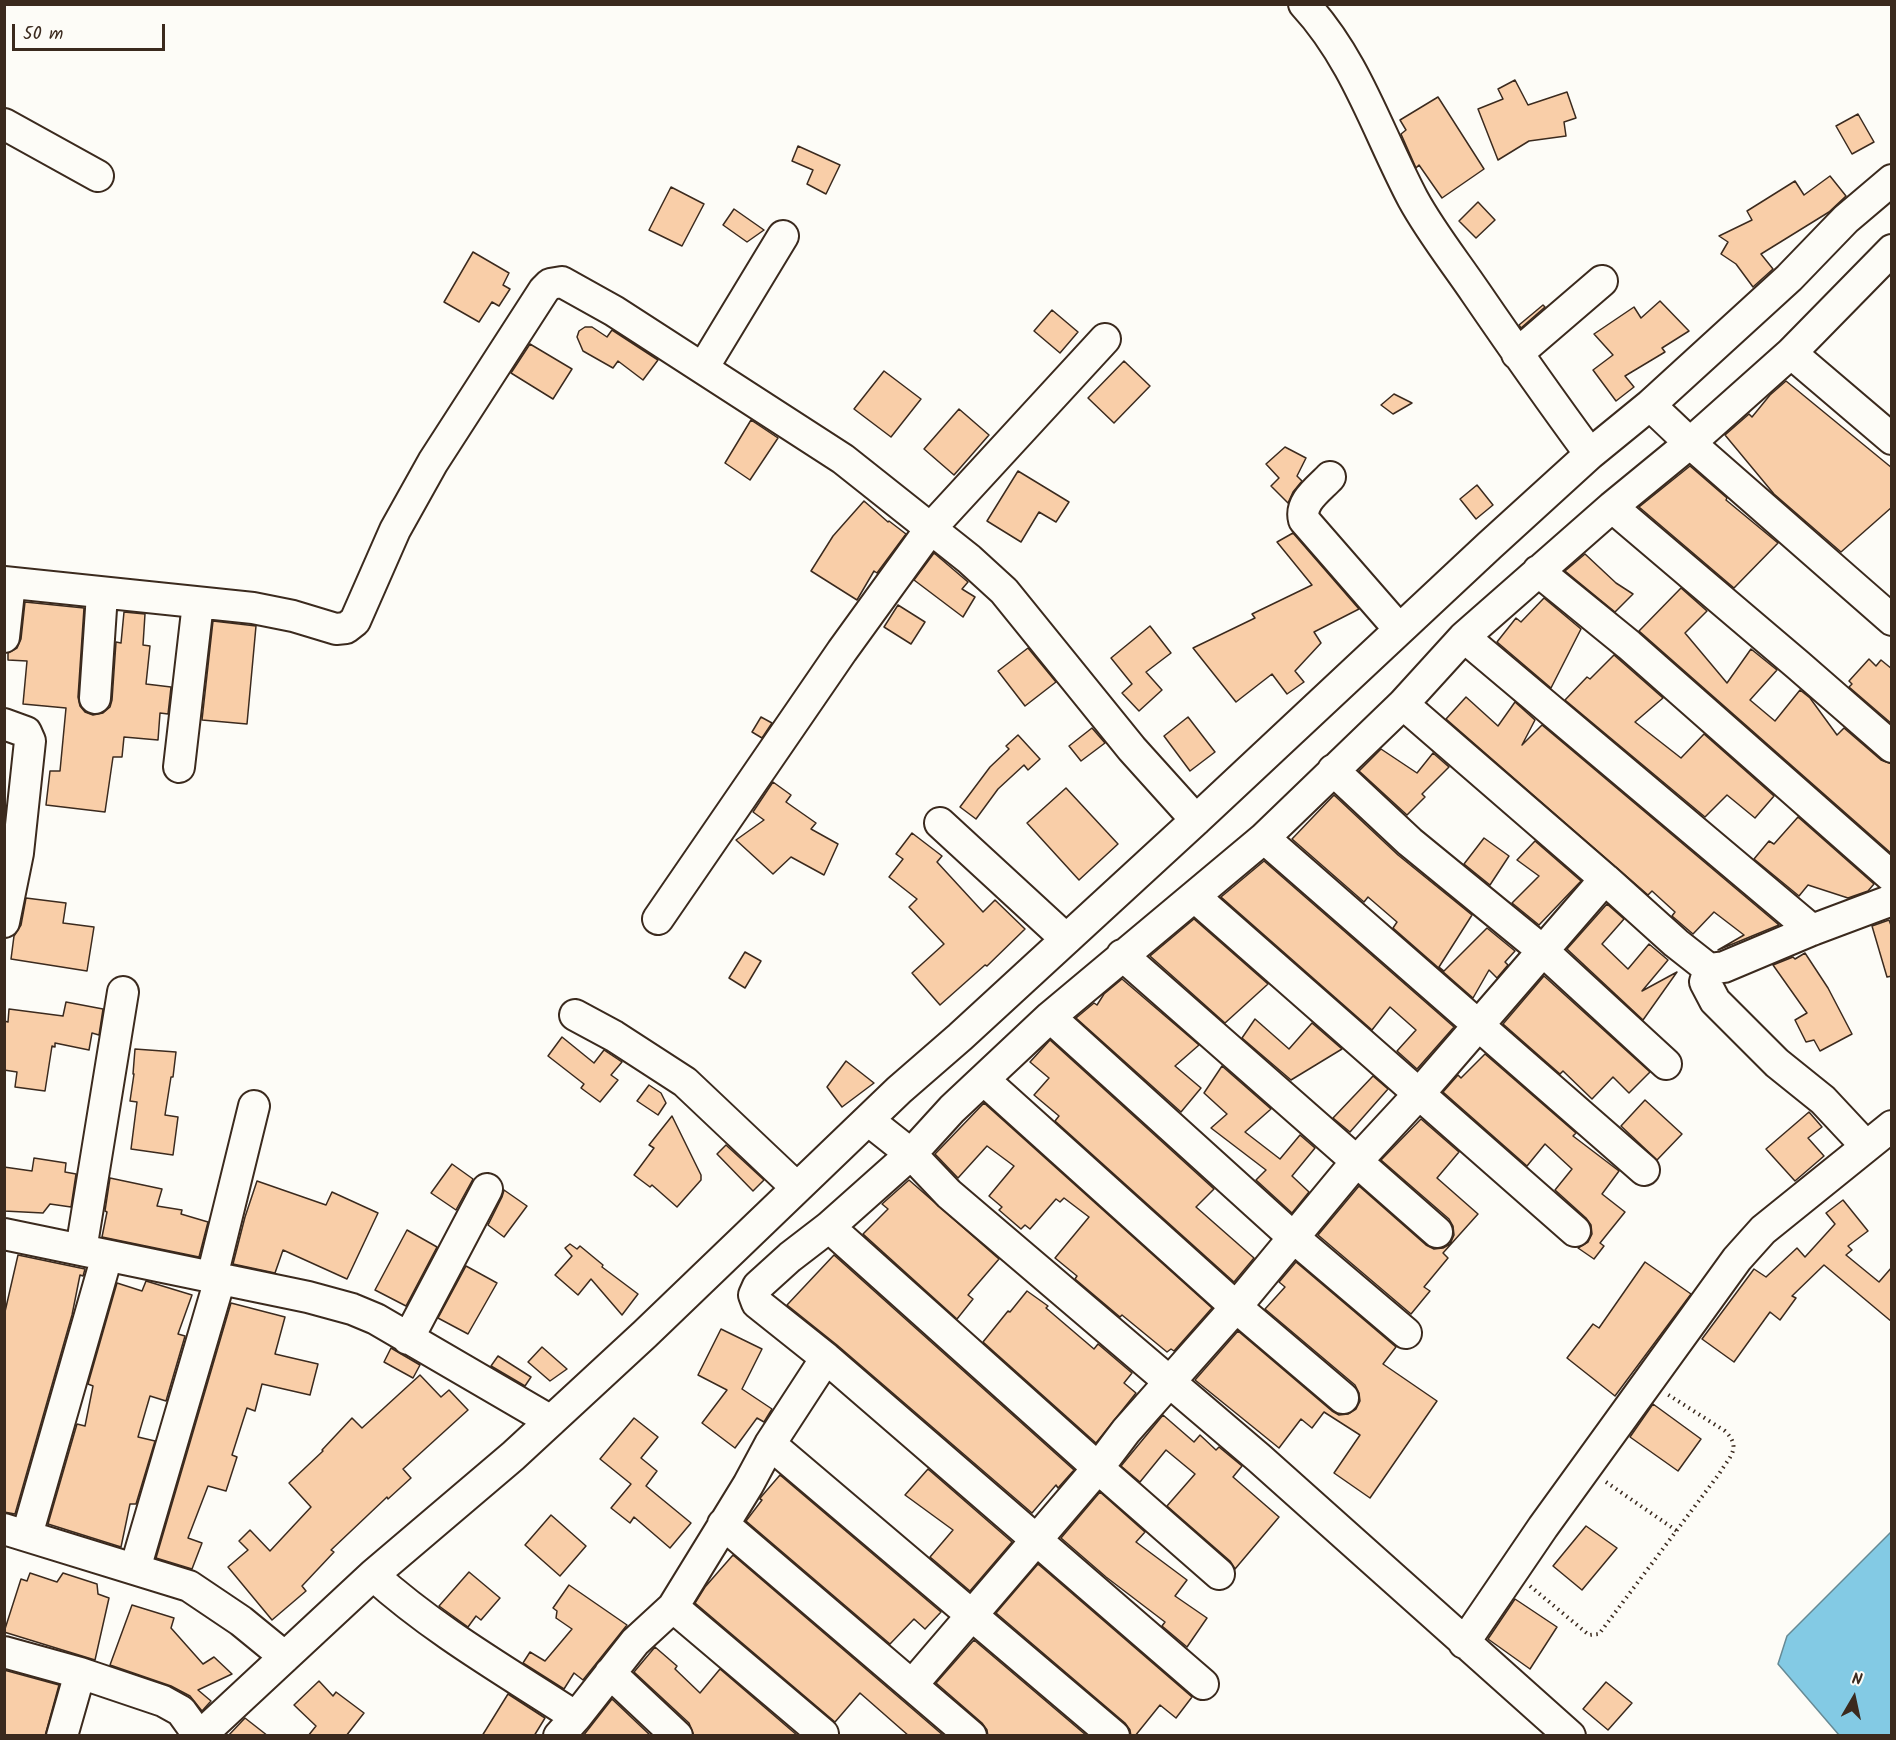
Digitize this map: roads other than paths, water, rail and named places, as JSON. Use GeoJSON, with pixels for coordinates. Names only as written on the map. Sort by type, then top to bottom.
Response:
{"type":"FeatureCollection","features":[{"type":"Feature","properties":{"kind":"street"},"geometry":{"type":"LineString","coordinates":[[1304,4],[1332,39],[1428,223],[1517,354],[1590,454]]}},
{"type":"Feature","properties":{"kind":"street"},"geometry":{"type":"LineString","coordinates":[[4,124],[98,176]]}},
{"type":"Feature","properties":{"kind":"street"},"geometry":{"type":"LineString","coordinates":[[766,1311],[754,1297],[758,1286],[829,1227],[888,1135],[1066,939],[1590,454],[1653,407],[1789,278],[1846,219],[1892,180]]}},
{"type":"Feature","properties":{"kind":"street"},"geometry":{"type":"LineString","coordinates":[[703,368],[783,236]]}},
{"type":"Feature","properties":{"kind":"street"},"geometry":{"type":"LineString","coordinates":[[4,1652],[80,1673],[147,1695],[175,1707],[187,1718],[200,1736],[373,1575],[551,1421],[716,1266],[796,1187],[888,1135],[952,1109],[1050,1017],[1264,838],[1403,704],[1464,637],[1612,507],[1685,437],[1791,353],[1889,258]]}},
{"type":"Feature","properties":{"kind":"street"},"geometry":{"type":"LineString","coordinates":[[1517,354],[1602,281]]}},
{"type":"Feature","properties":{"kind":"street"},"geometry":{"type":"LineString","coordinates":[[4,636],[7,583],[270,610],[336,629],[352,624],[357,618],[395,530],[433,462],[491,370],[550,284],[562,282],[614,310],[843,459],[931,528],[1004,591],[1132,749],[1196,820]]}},
{"type":"Feature","properties":{"kind":"street"},"geometry":{"type":"LineString","coordinates":[[658,920],[842,651],[931,528],[1105,339]]}},
{"type":"Feature","properties":{"kind":"street"},"geometry":{"type":"LineString","coordinates":[[1791,353],[1892,439]]}},
{"type":"Feature","properties":{"kind":"street"},"geometry":{"type":"LineString","coordinates":[[1653,407],[1892,620]]}},
{"type":"Feature","properties":{"kind":"street"},"geometry":{"type":"LineString","coordinates":[[1330,477],[1305,504],[1302,513],[1304,520],[1399,629]]}},
{"type":"Feature","properties":{"kind":"street"},"geometry":{"type":"LineString","coordinates":[[1612,507],[1892,747]]}},
{"type":"Feature","properties":{"kind":"street"},"geometry":{"type":"LineString","coordinates":[[1538,571],[1629,645],[1892,877]]}},
{"type":"Feature","properties":{"kind":"street"},"geometry":{"type":"LineString","coordinates":[[95,698],[102,594]]}},
{"type":"Feature","properties":{"kind":"street"},"geometry":{"type":"LineString","coordinates":[[179,767],[198,603]]}},
{"type":"Feature","properties":{"kind":"street"},"geometry":{"type":"LineString","coordinates":[[1464,637],[1812,930]]}},
{"type":"Feature","properties":{"kind":"street"},"geometry":{"type":"LineString","coordinates":[[1403,704],[1605,879],[1676,944],[1709,969],[1724,967],[1892,900]]}},
{"type":"Feature","properties":{"kind":"street"},"geometry":{"type":"LineString","coordinates":[[4,724],[26,732],[30,741],[18,853],[4,922]]}},
{"type":"Feature","properties":{"kind":"street"},"geometry":{"type":"LineString","coordinates":[[1333,770],[1410,842],[1542,950],[1666,1064]]}},
{"type":"Feature","properties":{"kind":"street"},"geometry":{"type":"LineString","coordinates":[[940,823],[1066,939]]}},
{"type":"Feature","properties":{"kind":"street"},"geometry":{"type":"LineString","coordinates":[[1264,838],[1644,1170]]}},
{"type":"Feature","properties":{"kind":"street"},"geometry":{"type":"LineString","coordinates":[[912,1685],[1098,1468],[1126,1431],[1294,1238],[1356,1162],[1418,1095],[1605,879]]}},
{"type":"Feature","properties":{"kind":"street"},"geometry":{"type":"LineString","coordinates":[[1195,897],[1575,1231]]}},
{"type":"Feature","properties":{"kind":"street"},"geometry":{"type":"LineString","coordinates":[[1122,955],[1437,1232]]}},
{"type":"Feature","properties":{"kind":"street"},"geometry":{"type":"LineString","coordinates":[[1709,969],[1705,982],[1715,1001],[1777,1063],[1823,1100],[1866,1146]]}},
{"type":"Feature","properties":{"kind":"street"},"geometry":{"type":"LineString","coordinates":[[123,992],[94,1253],[16,1532],[173,1580],[195,1590],[241,1621],[285,1657]]}},
{"type":"Feature","properties":{"kind":"street"},"geometry":{"type":"LineString","coordinates":[[575,1015],[614,1036],[685,1082],[796,1187]]}},
{"type":"Feature","properties":{"kind":"street"},"geometry":{"type":"LineString","coordinates":[[1050,1017],[1294,1238],[1406,1333]]}},
{"type":"Feature","properties":{"kind":"street"},"geometry":{"type":"LineString","coordinates":[[984,1080],[1342,1398]]}},
{"type":"Feature","properties":{"kind":"street"},"geometry":{"type":"LineString","coordinates":[[135,1569],[216,1278],[254,1106]]}},
{"type":"Feature","properties":{"kind":"street"},"geometry":{"type":"LineString","coordinates":[[1464,1643],[1585,1468],[1737,1259],[1763,1230],[1892,1126]]}},
{"type":"Feature","properties":{"kind":"street"},"geometry":{"type":"LineString","coordinates":[[888,1135],[949,1194],[1259,1458],[1570,1736]]}},
{"type":"Feature","properties":{"kind":"street"},"geometry":{"type":"LineString","coordinates":[[408,1339],[487,1189]]}},
{"type":"Feature","properties":{"kind":"street"},"geometry":{"type":"LineString","coordinates":[[829,1227],[1219,1574]]}},
{"type":"Feature","properties":{"kind":"street"},"geometry":{"type":"LineString","coordinates":[[7,1243],[94,1253],[274,1289],[352,1309],[376,1319],[551,1421]]}},
{"type":"Feature","properties":{"kind":"street"},"geometry":{"type":"LineString","coordinates":[[716,1266],[747,1299],[826,1358],[1203,1684]]}},
{"type":"Feature","properties":{"kind":"street"},"geometry":{"type":"LineString","coordinates":[[373,1575],[403,1602],[568,1726],[635,1642],[673,1607],[748,1485],[770,1444],[826,1358]]}},
{"type":"Feature","properties":{"kind":"street"},"geometry":{"type":"LineString","coordinates":[[770,1444],[1114,1736]]}},
{"type":"Feature","properties":{"kind":"street"},"geometry":{"type":"LineString","coordinates":[[723,1524],[971,1736]]}},
{"type":"Feature","properties":{"kind":"street"},"geometry":{"type":"LineString","coordinates":[[673,1607],[824,1734]]}},
{"type":"Feature","properties":{"kind":"street"},"geometry":{"type":"LineString","coordinates":[[62,1736],[80,1673]]}},
{"type":"Feature","properties":{"kind":"street"},"geometry":{"type":"LineString","coordinates":[[610,1673],[677,1736]]}},
{"type":"Feature","properties":{"kind":"water"},"geometry":{"type":"Polygon","coordinates":[[[1891,1532],[1891,1735],[1839,1735],[1778,1664],[1787,1636],[1891,1532]]]}}]}
